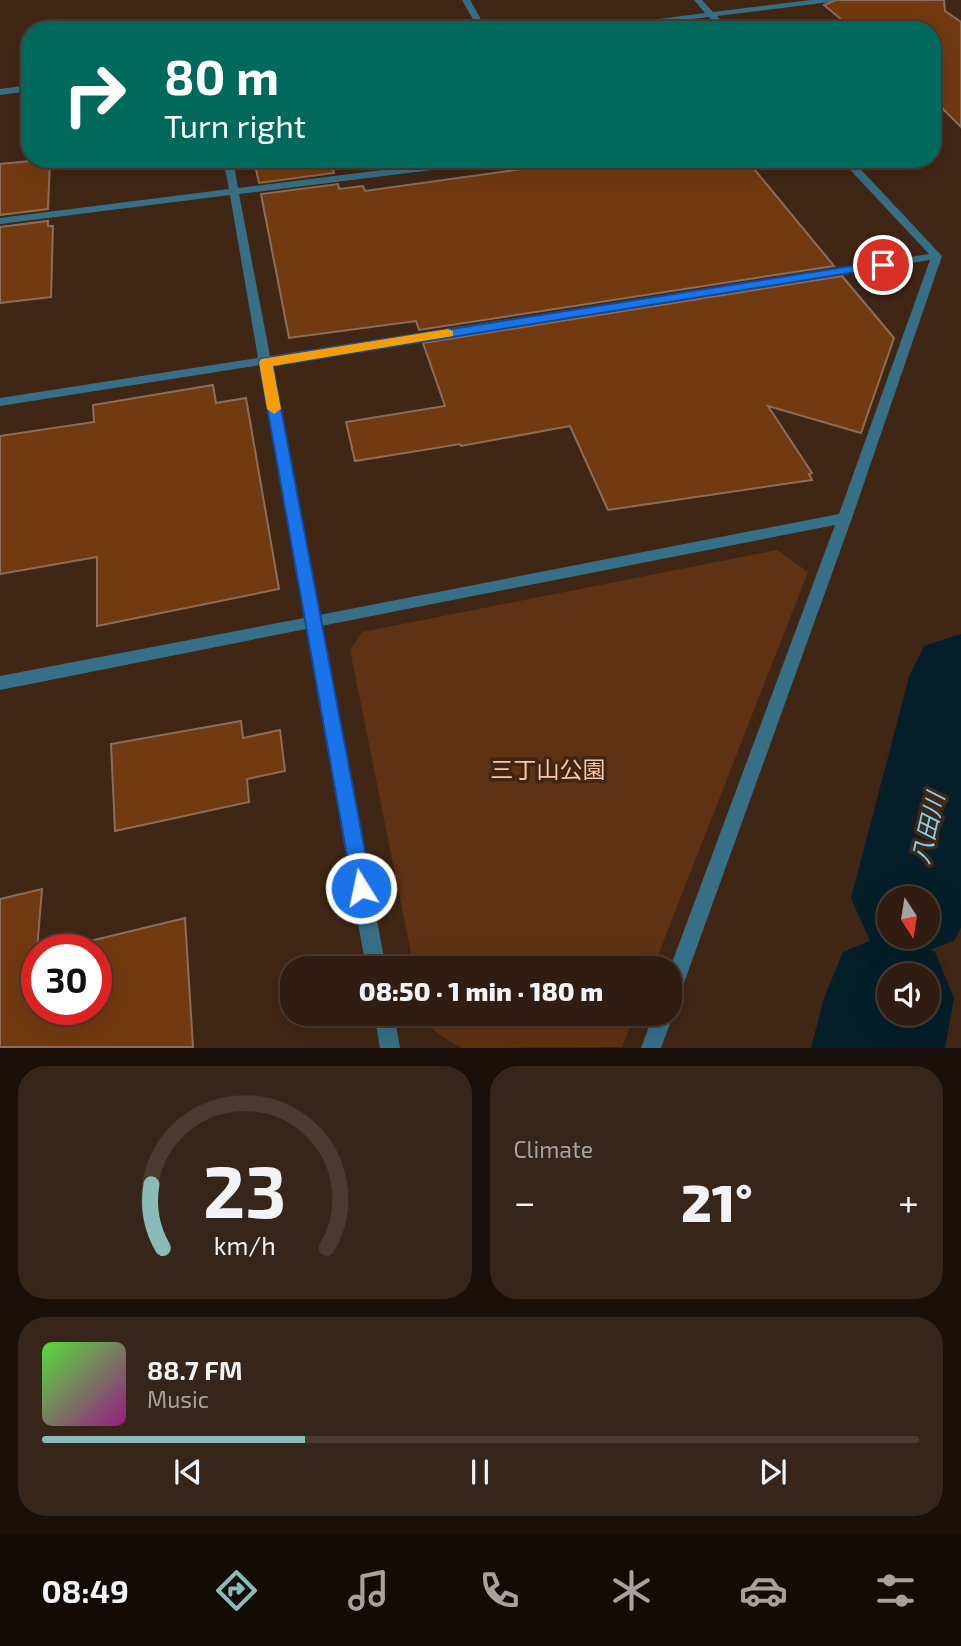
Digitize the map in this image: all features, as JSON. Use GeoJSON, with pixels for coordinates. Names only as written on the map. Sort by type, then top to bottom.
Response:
{"type":"FeatureCollection","features":[{"type":"Feature","properties":{"kind":"street"},"geometry":{"type":"LineString","coordinates":[[466,0],[478,21]]}},
{"type":"Feature","properties":{"kind":"street"},"geometry":{"type":"LineString","coordinates":[[698,0],[718,21]]}},
{"type":"Feature","properties":{"kind":"street"},"geometry":{"type":"LineString","coordinates":[[658,21],[830,0]]}},
{"type":"Feature","properties":{"kind":"street"},"geometry":{"type":"LineString","coordinates":[[0,92],[21,89]]}},
{"type":"Feature","properties":{"kind":"street"},"geometry":{"type":"LineString","coordinates":[[230,168],[374,956]]}},
{"type":"Feature","properties":{"kind":"street"},"geometry":{"type":"LineString","coordinates":[[0,220],[422,168]]}},
{"type":"Feature","properties":{"kind":"street"},"geometry":{"type":"LineString","coordinates":[[854,168],[937,256]]}},
{"type":"Feature","properties":{"kind":"street"},"geometry":{"type":"LineString","coordinates":[[0,402],[937,256]]}},
{"type":"Feature","properties":{"kind":"street"},"geometry":{"type":"LineString","coordinates":[[682,962],[845,518],[937,256]]}},
{"type":"Feature","properties":{"kind":"street"},"geometry":{"type":"LineString","coordinates":[[0,683],[845,518]]}},
{"type":"Feature","properties":{"kind":"street"},"geometry":{"type":"LineString","coordinates":[[386,1026],[390,1048]]}},
{"type":"Feature","properties":{"kind":"street"},"geometry":{"type":"LineString","coordinates":[[651,1048],[659,1026]]}},
{"type":"Feature","properties":{"kind":"green space","name":"三丁山公園"},"geometry":{"type":"Polygon","coordinates":[[[777,550],[808,572],[658,956],[412,956],[350,650],[362,632],[777,550]]]}},
{"type":"Feature","properties":{"kind":"green space"},"geometry":{"type":"Polygon","coordinates":[[[431,1026],[630,1026],[622,1047],[462,1048],[431,1026]]]}},
{"type":"Feature","properties":{"kind":"building"},"geometry":{"type":"Polygon","coordinates":[[[836,0],[944,0],[945,11],[961,22],[961,127],[941,107],[941,21],[843,21],[824,5],[836,0]]]}},
{"type":"Feature","properties":{"kind":"building"},"geometry":{"type":"Polygon","coordinates":[[[21,162],[21,168],[50,168],[48,209],[0,215],[0,164],[21,162]]]}},
{"type":"Feature","properties":{"kind":"building"},"geometry":{"type":"Polygon","coordinates":[[[256,168],[332,168],[334,173],[259,183],[256,168]]]}},
{"type":"Feature","properties":{"kind":"building"},"geometry":{"type":"Polygon","coordinates":[[[530,168],[753,168],[834,266],[419,330],[416,321],[289,338],[261,194],[338,184],[339,189],[363,186],[365,191],[530,168]]]}},
{"type":"Feature","properties":{"kind":"building"},"geometry":{"type":"Polygon","coordinates":[[[48,221],[48,226],[53,226],[51,297],[0,303],[0,227],[48,221]]]}},
{"type":"Feature","properties":{"kind":"building"},"geometry":{"type":"Polygon","coordinates":[[[842,276],[894,338],[861,433],[768,406],[812,473],[809,474],[812,480],[608,510],[570,426],[461,446],[460,444],[355,461],[346,422],[445,406],[423,343],[842,276]]]}},
{"type":"Feature","properties":{"kind":"building"},"geometry":{"type":"Polygon","coordinates":[[[213,385],[216,403],[246,398],[279,589],[97,626],[97,557],[0,574],[0,436],[94,422],[93,405],[213,385]]]}},
{"type":"Feature","properties":{"kind":"building"},"geometry":{"type":"Polygon","coordinates":[[[241,721],[243,738],[280,730],[285,771],[247,779],[249,802],[115,831],[111,744],[241,721]]]}},
{"type":"Feature","properties":{"kind":"building"},"geometry":{"type":"Polygon","coordinates":[[[42,889],[38,934],[21,934],[21,1025],[112,1025],[112,936],[185,918],[193,1047],[0,1047],[0,899],[42,889]]]}},
{"type":"Feature","properties":{"kind":"waterway","name":"八田川"},"geometry":{"type":"LineString","coordinates":[[915,886],[961,677]]}},
{"type":"Feature","properties":{"kind":"waterway","name":"八田川"},"geometry":{"type":"LineString","coordinates":[[878,1048],[883,1026]]}},
{"type":"Feature","properties":{"kind":"slow traffic"},"geometry":{"type":"LineString","coordinates":[[274,409],[266,362],[448,334]]}},
{"type":"Feature","properties":{"kind":"route"},"geometry":{"type":"LineString","coordinates":[[361,888],[266,362],[883,265]]}}]}
